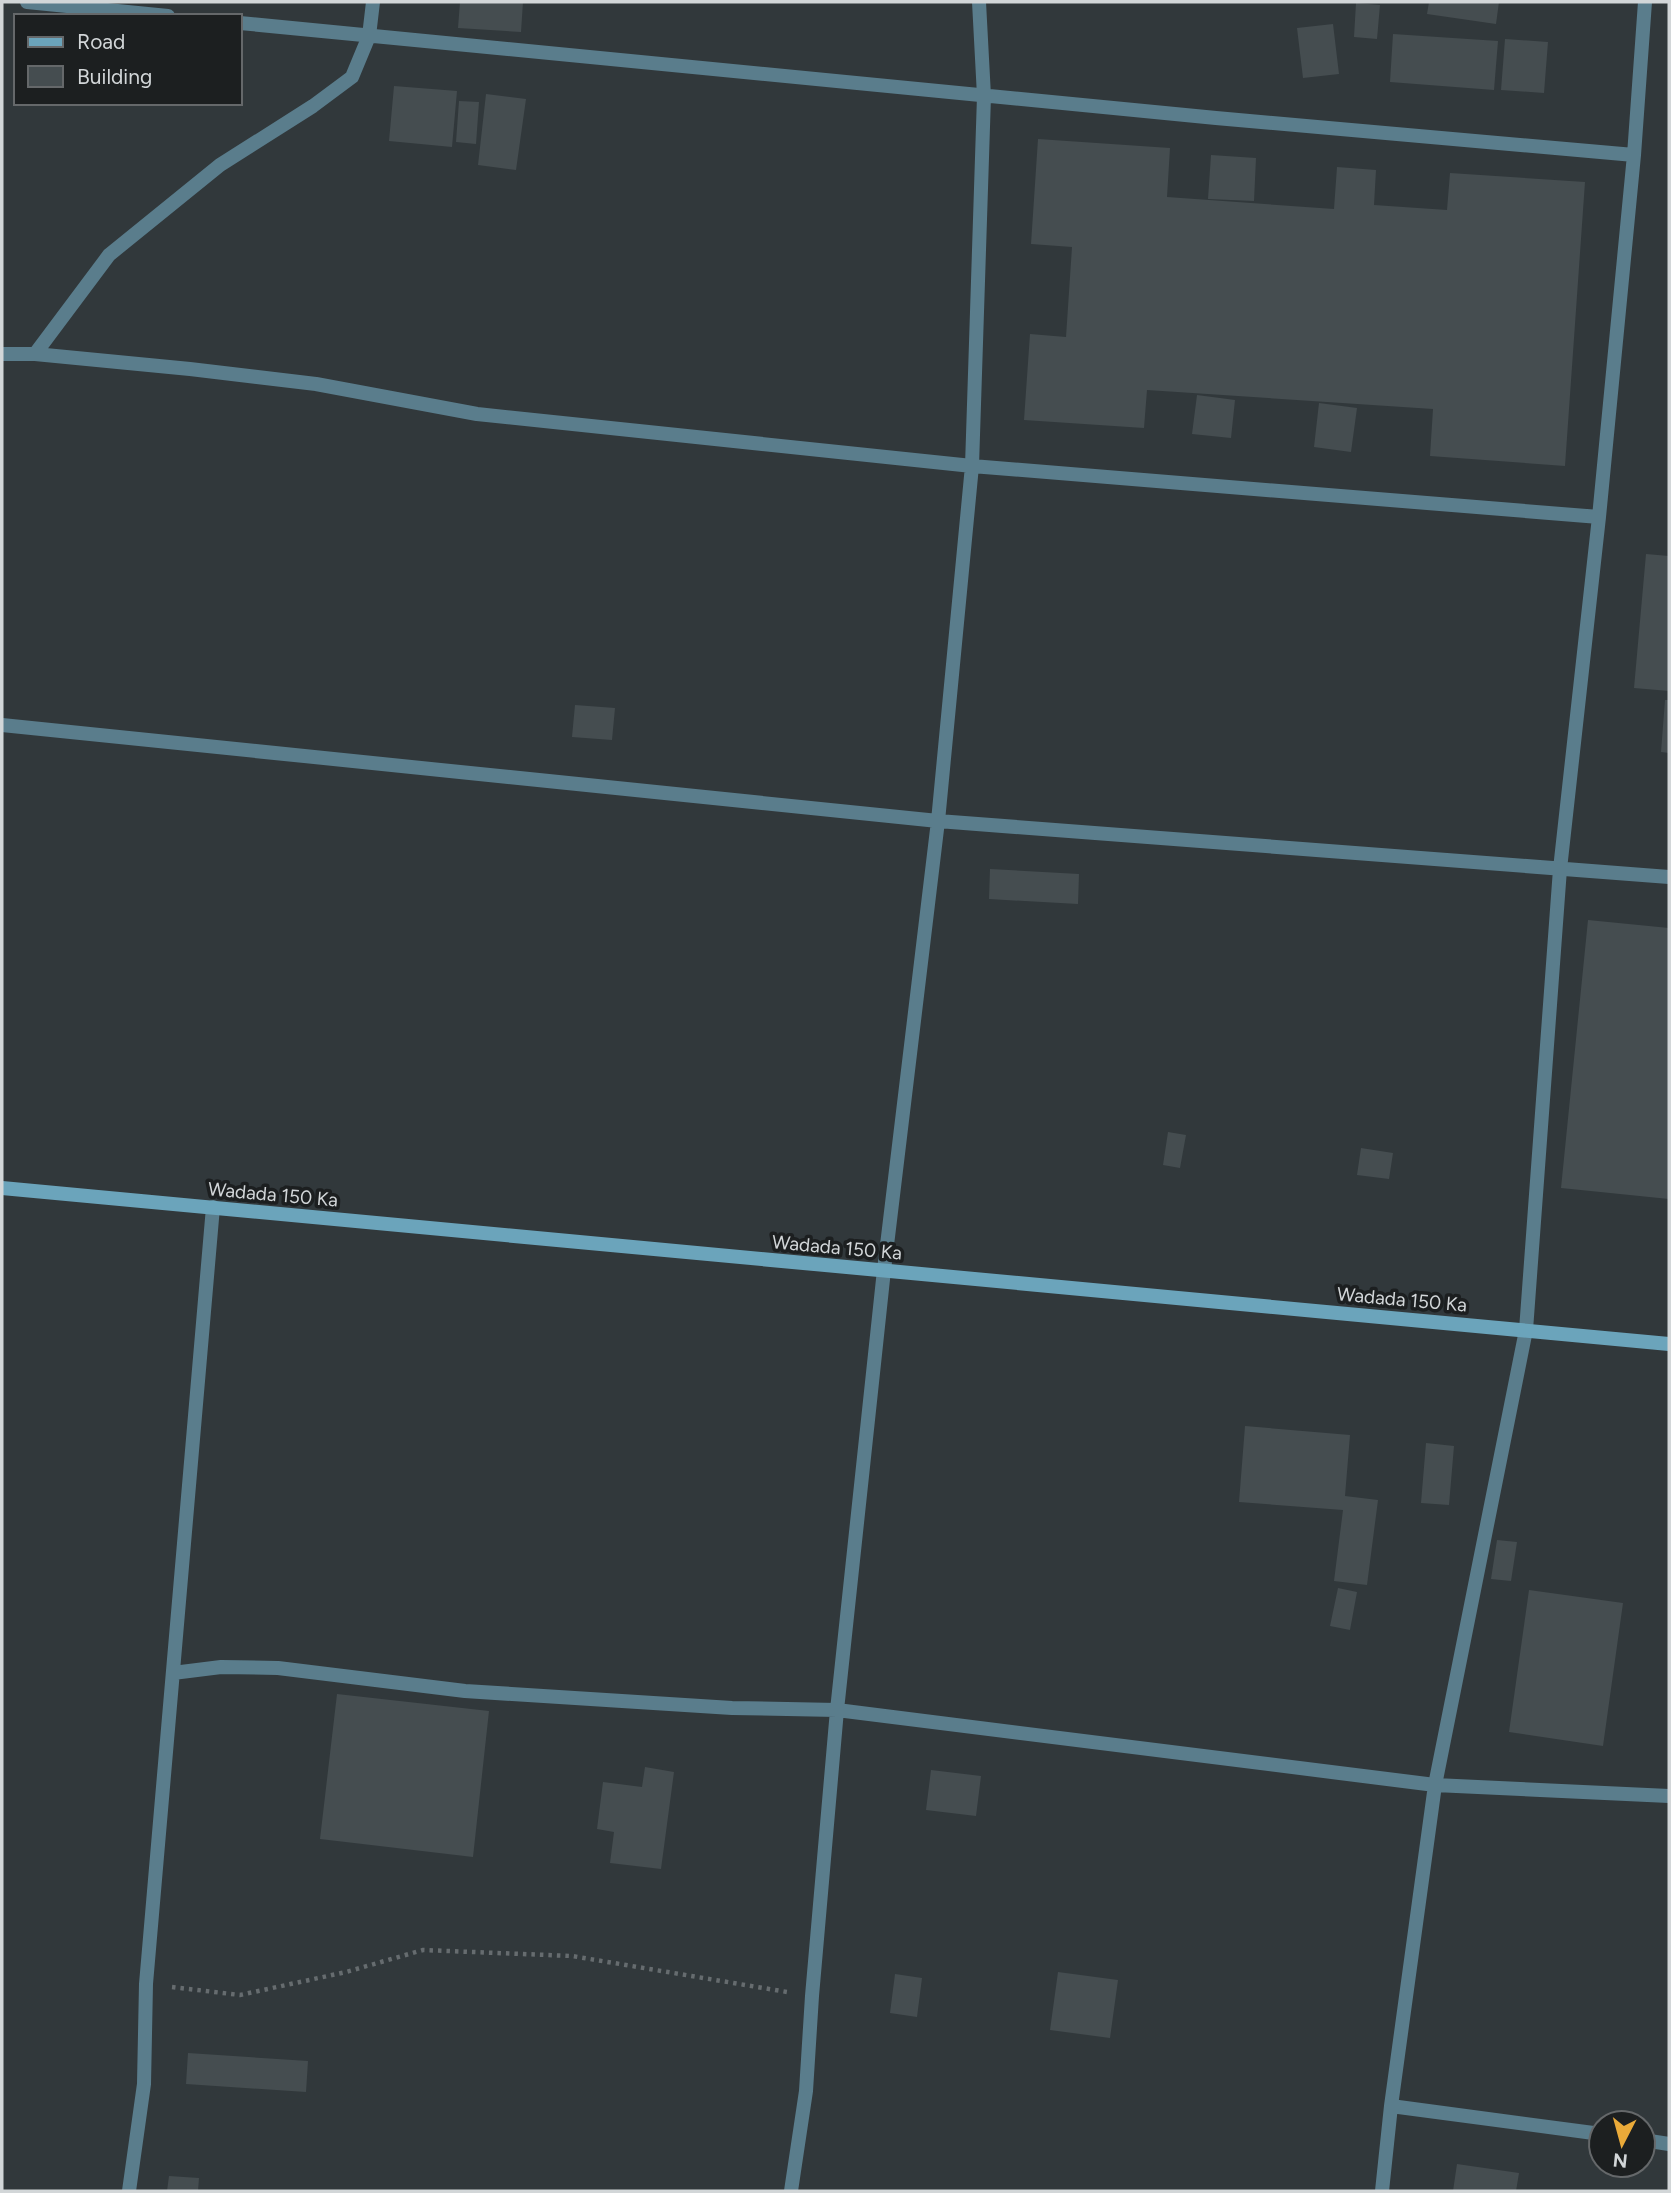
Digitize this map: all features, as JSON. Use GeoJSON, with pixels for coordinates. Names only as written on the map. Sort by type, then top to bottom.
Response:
{"type":"FeatureCollection","features":[{"type":"Feature","properties":{"kind":"street"},"geometry":{"type":"LineString","coordinates":[[27,2],[149,14]]}},
{"type":"Feature","properties":{"kind":"street"},"geometry":{"type":"LineString","coordinates":[[35,354],[109,255],[220,165],[313,106],[352,77],[369,36],[373,2]]}},
{"type":"Feature","properties":{"kind":"street"},"geometry":{"type":"LineString","coordinates":[[791,2191],[806,2091],[837,1710],[884,1270],[938,821],[972,466],[984,96],[979,2]]}},
{"type":"Feature","properties":{"kind":"street"},"geometry":{"type":"LineString","coordinates":[[1382,2191],[1435,1785],[1525,1330],[1560,869],[1599,517],[1634,155],[1645,2]]}},
{"type":"Feature","properties":{"kind":"street"},"geometry":{"type":"LineString","coordinates":[[242,23],[984,96],[1634,155]]}},
{"type":"Feature","properties":{"kind":"street"},"geometry":{"type":"LineString","coordinates":[[2,354],[35,354],[190,369],[316,384],[477,414],[972,466],[1599,517]]}},
{"type":"Feature","properties":{"kind":"street"},"geometry":{"type":"LineString","coordinates":[[2,725],[938,821],[1669,877]]}},
{"type":"Feature","properties":{"kind":"street","name":"Wadada 150 Ka"},"geometry":{"type":"LineString","coordinates":[[2,1188],[1669,1343]]}},
{"type":"Feature","properties":{"kind":"street"},"geometry":{"type":"LineString","coordinates":[[129,2191],[144,2084],[146,1984],[213,1208]]}},
{"type":"Feature","properties":{"kind":"street"},"geometry":{"type":"LineString","coordinates":[[173,1672],[221,1667],[278,1668],[478,1692],[732,1708],[837,1710],[1435,1785],[1669,1796]]}},
{"type":"Feature","properties":{"kind":"street"},"geometry":{"type":"LineString","coordinates":[[1391,2106],[1587,2132]]}},
{"type":"Feature","properties":{"kind":"path"},"geometry":{"type":"LineString","coordinates":[[146,1984],[240,1995],[346,1972],[423,1950],[572,1956],[812,1996]]}},
{"type":"Feature","properties":{"kind":"building"},"geometry":{"type":"Polygon","coordinates":[[[460,2],[523,2],[521,32],[458,28],[460,2]]]}},
{"type":"Feature","properties":{"kind":"building"},"geometry":{"type":"Polygon","coordinates":[[[1429,2],[1499,2],[1496,24],[1427,14],[1429,2]]]}},
{"type":"Feature","properties":{"kind":"building"},"geometry":{"type":"Polygon","coordinates":[[[1356,3],[1380,5],[1377,39],[1354,37],[1356,3]]]}},
{"type":"Feature","properties":{"kind":"building"},"geometry":{"type":"Polygon","coordinates":[[[1333,24],[1339,74],[1303,78],[1297,28],[1333,24]]]}},
{"type":"Feature","properties":{"kind":"building"},"geometry":{"type":"Polygon","coordinates":[[[1393,34],[1498,41],[1494,90],[1390,82],[1393,34]]]}},
{"type":"Feature","properties":{"kind":"building"},"geometry":{"type":"Polygon","coordinates":[[[1505,39],[1548,42],[1544,93],[1501,90],[1505,39]]]}},
{"type":"Feature","properties":{"kind":"building"},"geometry":{"type":"Polygon","coordinates":[[[394,86],[457,91],[452,147],[389,141],[394,86]]]}},
{"type":"Feature","properties":{"kind":"building"},"geometry":{"type":"Polygon","coordinates":[[[486,94],[526,99],[516,170],[478,165],[486,94]]]}},
{"type":"Feature","properties":{"kind":"building"},"geometry":{"type":"Polygon","coordinates":[[[459,101],[479,102],[476,144],[456,142],[459,101]]]}},
{"type":"Feature","properties":{"kind":"building"},"geometry":{"type":"Polygon","coordinates":[[[1038,139],[1170,148],[1167,197],[1334,209],[1337,167],[1376,170],[1374,205],[1447,210],[1450,173],[1585,182],[1565,466],[1430,456],[1433,409],[1147,390],[1144,428],[1024,420],[1030,334],[1066,337],[1072,247],[1031,244],[1038,139]]]}},
{"type":"Feature","properties":{"kind":"building"},"geometry":{"type":"Polygon","coordinates":[[[1211,155],[1256,158],[1254,201],[1208,199],[1211,155]]]}},
{"type":"Feature","properties":{"kind":"building"},"geometry":{"type":"Polygon","coordinates":[[[1197,395],[1235,400],[1231,438],[1192,434],[1197,395]]]}},
{"type":"Feature","properties":{"kind":"building"},"geometry":{"type":"Polygon","coordinates":[[[1319,403],[1357,408],[1351,452],[1314,447],[1319,403]]]}},
{"type":"Feature","properties":{"kind":"building"},"geometry":{"type":"Polygon","coordinates":[[[1646,554],[1669,556],[1669,691],[1634,688],[1646,554]]]}},
{"type":"Feature","properties":{"kind":"building"},"geometry":{"type":"Polygon","coordinates":[[[1665,700],[1669,700],[1669,753],[1661,752],[1665,700]]]}},
{"type":"Feature","properties":{"kind":"building"},"geometry":{"type":"Polygon","coordinates":[[[575,705],[615,708],[612,740],[572,737],[575,705]]]}},
{"type":"Feature","properties":{"kind":"building"},"geometry":{"type":"Polygon","coordinates":[[[990,869],[1079,874],[1078,904],[989,899],[990,869]]]}},
{"type":"Feature","properties":{"kind":"building"},"geometry":{"type":"Polygon","coordinates":[[[1588,920],[1669,928],[1669,1199],[1561,1188],[1588,920]]]}},
{"type":"Feature","properties":{"kind":"building"},"geometry":{"type":"Polygon","coordinates":[[[1168,1132],[1186,1135],[1180,1168],[1163,1165],[1168,1132]]]}},
{"type":"Feature","properties":{"kind":"building"},"geometry":{"type":"Polygon","coordinates":[[[1361,1148],[1393,1153],[1389,1179],[1357,1175],[1361,1148]]]}},
{"type":"Feature","properties":{"kind":"building"},"geometry":{"type":"Polygon","coordinates":[[[1245,1426],[1350,1435],[1345,1496],[1378,1500],[1367,1585],[1334,1581],[1343,1510],[1239,1502],[1245,1426]]]}},
{"type":"Feature","properties":{"kind":"building"},"geometry":{"type":"Polygon","coordinates":[[[1426,1443],[1454,1446],[1449,1505],[1421,1503],[1426,1443]]]}},
{"type":"Feature","properties":{"kind":"building"},"geometry":{"type":"Polygon","coordinates":[[[1497,1540],[1517,1542],[1511,1581],[1491,1579],[1497,1540]]]}},
{"type":"Feature","properties":{"kind":"building"},"geometry":{"type":"Polygon","coordinates":[[[1338,1588],[1357,1592],[1350,1630],[1330,1626],[1338,1588]]]}},
{"type":"Feature","properties":{"kind":"building"},"geometry":{"type":"Polygon","coordinates":[[[1529,1590],[1623,1603],[1603,1746],[1509,1732],[1529,1590]]]}},
{"type":"Feature","properties":{"kind":"building"},"geometry":{"type":"Polygon","coordinates":[[[337,1694],[489,1711],[473,1857],[320,1839],[337,1694]]]}},
{"type":"Feature","properties":{"kind":"building"},"geometry":{"type":"Polygon","coordinates":[[[645,1767],[674,1772],[661,1869],[610,1863],[614,1832],[597,1829],[603,1782],[642,1787],[645,1767]]]}},
{"type":"Feature","properties":{"kind":"building"},"geometry":{"type":"Polygon","coordinates":[[[931,1770],[981,1776],[976,1816],[926,1810],[931,1770]]]}},
{"type":"Feature","properties":{"kind":"building"},"geometry":{"type":"Polygon","coordinates":[[[1058,1972],[1118,1980],[1110,2038],[1050,2030],[1058,1972]]]}},
{"type":"Feature","properties":{"kind":"building"},"geometry":{"type":"Polygon","coordinates":[[[895,1974],[922,1978],[917,2017],[890,2013],[895,1974]]]}},
{"type":"Feature","properties":{"kind":"building"},"geometry":{"type":"Polygon","coordinates":[[[188,2053],[308,2061],[306,2092],[186,2084],[188,2053]]]}},
{"type":"Feature","properties":{"kind":"building"},"geometry":{"type":"Polygon","coordinates":[[[1457,2164],[1519,2173],[1516,2191],[1453,2191],[1457,2164]]]}},
{"type":"Feature","properties":{"kind":"building"},"geometry":{"type":"Polygon","coordinates":[[[169,2176],[199,2178],[198,2191],[167,2191],[169,2176]]]}}]}
